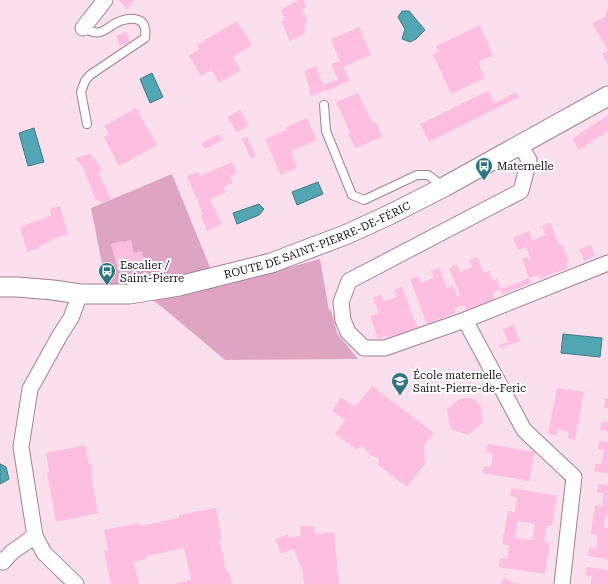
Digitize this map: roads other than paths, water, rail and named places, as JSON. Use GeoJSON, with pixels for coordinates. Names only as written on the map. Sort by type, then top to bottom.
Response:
{"type":"FeatureCollection","features":[{"type":"Feature","properties":{"kind":"street"},"geometry":{"type":"LineString","coordinates":[[83,28],[105,0]]}},
{"type":"Feature","properties":{"kind":"street","name":"ROUTE DE SAINT-PIERRE-DE-FÉRIC"},"geometry":{"type":"LineString","coordinates":[[0,287],[54,290],[80,294],[116,295],[179,286],[271,263],[389,215],[444,187],[608,96]]}},
{"type":"Feature","properties":{"kind":"street"},"geometry":{"type":"LineString","coordinates":[[520,145],[528,160],[521,191],[349,281],[342,302],[343,320],[348,332],[364,348],[385,348],[465,320],[608,263]]}},
{"type":"Feature","properties":{"kind":"street"},"geometry":{"type":"LineString","coordinates":[[76,584],[44,553],[35,536],[21,447],[30,388],[60,335],[72,318],[80,294]]}},
{"type":"Feature","properties":{"kind":"street"},"geometry":{"type":"LineString","coordinates":[[465,320],[524,430],[574,477],[562,584]]}},
{"type":"Feature","properties":{"kind":"street"},"geometry":{"type":"LineString","coordinates":[[1,562],[12,552],[35,536]]}},
{"type":"Feature","properties":{"kind":"lane"},"geometry":{"type":"LineString","coordinates":[[83,28],[94,33],[102,32],[116,22],[137,19],[142,22],[145,28],[145,38],[90,75],[85,81],[82,92],[87,124]]}},
{"type":"Feature","properties":{"kind":"lane"},"geometry":{"type":"LineString","coordinates":[[324,105],[326,131],[352,195],[364,200],[416,175],[428,175],[444,187]]}},
{"type":"Feature","properties":{"kind":"water"},"geometry":{"type":"Polygon","coordinates":[[[402,11],[409,11],[425,30],[416,39],[410,42],[402,39],[405,29],[398,17],[402,11]]]}},
{"type":"Feature","properties":{"kind":"water"},"geometry":{"type":"Polygon","coordinates":[[[152,73],[163,97],[150,103],[140,79],[152,73]]]}},
{"type":"Feature","properties":{"kind":"water"},"geometry":{"type":"Polygon","coordinates":[[[34,128],[44,162],[28,166],[19,133],[34,128]]]}},
{"type":"Feature","properties":{"kind":"water"},"geometry":{"type":"Polygon","coordinates":[[[318,182],[323,194],[297,205],[292,192],[318,182]]]}},
{"type":"Feature","properties":{"kind":"water"},"geometry":{"type":"Polygon","coordinates":[[[259,204],[264,209],[259,215],[237,224],[233,213],[259,204]]]}},
{"type":"Feature","properties":{"kind":"water"},"geometry":{"type":"Polygon","coordinates":[[[563,334],[602,338],[600,357],[561,353],[563,334]]]}},
{"type":"Feature","properties":{"kind":"water"},"geometry":{"type":"Polygon","coordinates":[[[0,464],[6,467],[9,479],[0,484],[0,464]]]}},
{"type":"Feature","properties":{"kind":"place","name":"Maternelle"},"geometry":{"type":"Point","coordinates":[484,181]}},
{"type":"Feature","properties":{"kind":"place","name":"Escalier / Saint-Pierre"},"geometry":{"type":"Point","coordinates":[107,286]}},
{"type":"Feature","properties":{"kind":"place","name":"École maternelle Saint-Pierre-de-Feric"},"geometry":{"type":"Point","coordinates":[400,396]}}]}
